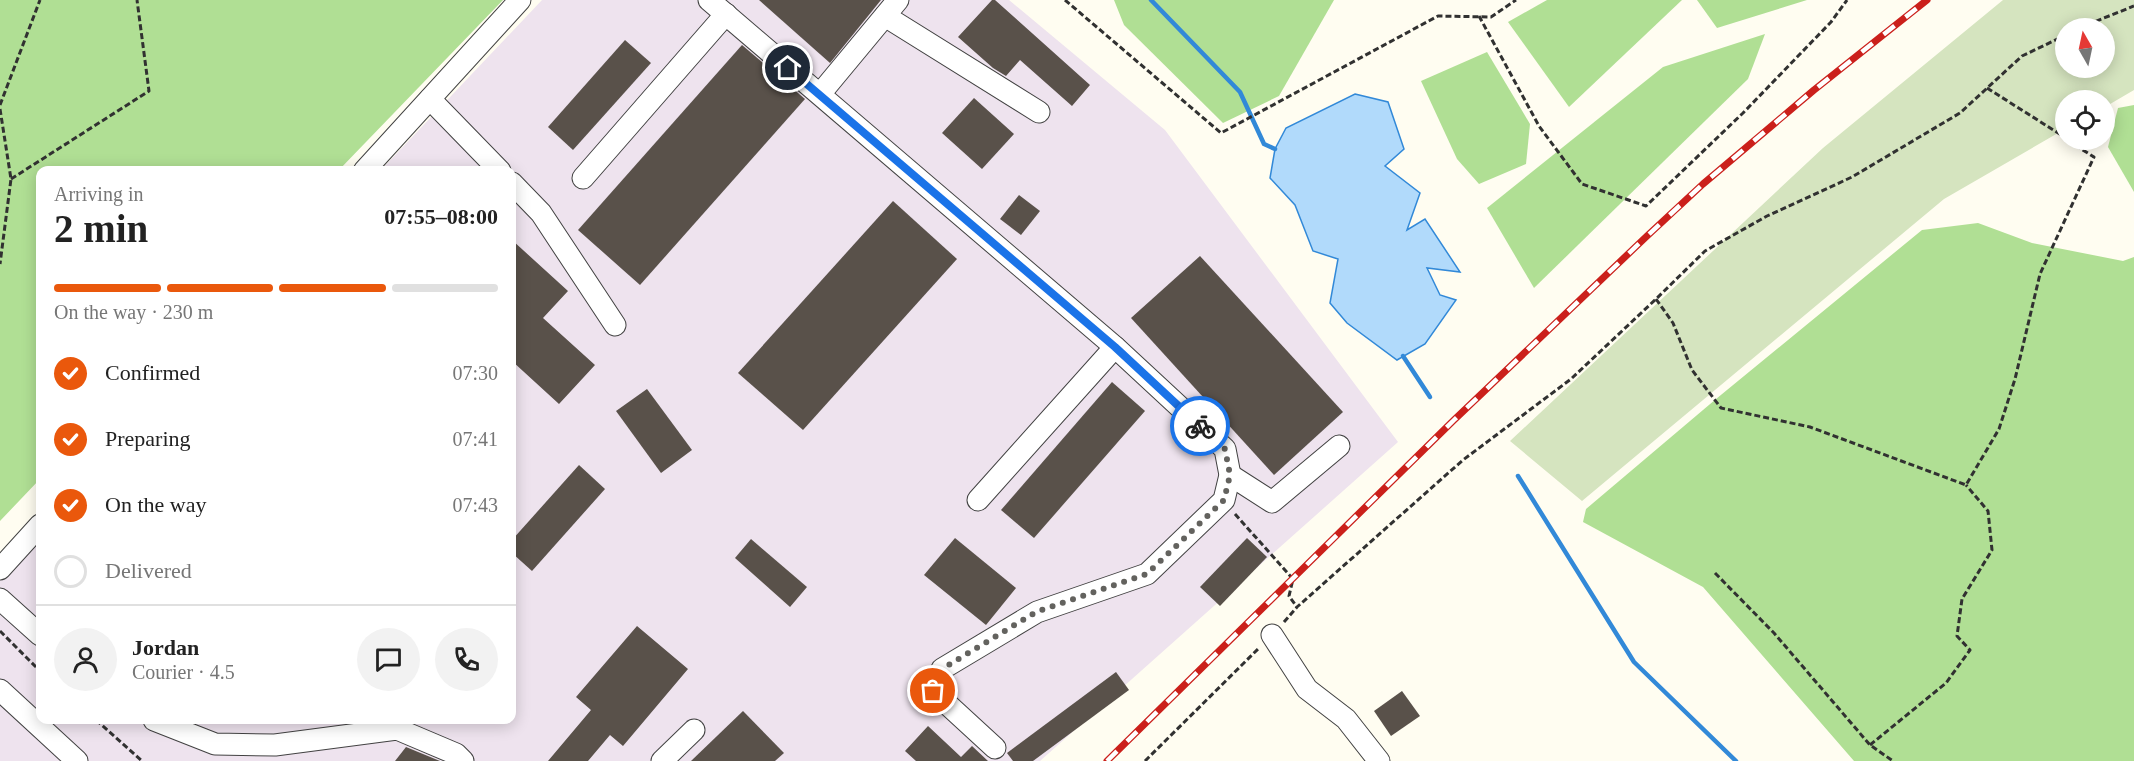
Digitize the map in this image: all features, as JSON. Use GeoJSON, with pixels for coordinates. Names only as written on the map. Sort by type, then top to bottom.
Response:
{"type":"FeatureCollection","features":[{"type":"Feature","properties":{"kind":"street"},"geometry":{"type":"LineString","coordinates":[[369,166],[520,0]]}},
{"type":"Feature","properties":{"kind":"street"},"geometry":{"type":"LineString","coordinates":[[709,0],[1115,347],[1225,449],[1230,475],[1224,500],[1147,574],[1036,612],[942,669],[933,691],[995,748]]}},
{"type":"Feature","properties":{"kind":"street"},"geometry":{"type":"LineString","coordinates":[[820,94],[892,8],[1039,112]]}},
{"type":"Feature","properties":{"kind":"street"},"geometry":{"type":"LineString","coordinates":[[583,178],[726,14]]}},
{"type":"Feature","properties":{"kind":"street"},"geometry":{"type":"LineString","coordinates":[[430,99],[495,166]]}},
{"type":"Feature","properties":{"kind":"street"},"geometry":{"type":"LineString","coordinates":[[516,187],[541,213],[615,325]]}},
{"type":"Feature","properties":{"kind":"street"},"geometry":{"type":"LineString","coordinates":[[978,500],[1115,347]]}},
{"type":"Feature","properties":{"kind":"street"},"geometry":{"type":"LineString","coordinates":[[1230,475],[1272,502],[1339,446]]}},
{"type":"Feature","properties":{"kind":"street"},"geometry":{"type":"LineString","coordinates":[[0,569],[36,529]]}},
{"type":"Feature","properties":{"kind":"street"},"geometry":{"type":"LineString","coordinates":[[0,599],[36,631]]}},
{"type":"Feature","properties":{"kind":"street"},"geometry":{"type":"LineString","coordinates":[[1272,636],[1307,689],[1346,719],[1378,761]]}},
{"type":"Feature","properties":{"kind":"street"},"geometry":{"type":"LineString","coordinates":[[0,690],[36,723]]}},
{"type":"Feature","properties":{"kind":"street"},"geometry":{"type":"LineString","coordinates":[[37,724],[77,761]]}},
{"type":"Feature","properties":{"kind":"street"},"geometry":{"type":"LineString","coordinates":[[164,724],[215,744],[275,745],[397,729],[456,754],[464,761]]}},
{"type":"Feature","properties":{"kind":"street"},"geometry":{"type":"LineString","coordinates":[[662,761],[694,730]]}},
{"type":"Feature","properties":{"kind":"path"},"geometry":{"type":"LineString","coordinates":[[0,264],[11,178],[0,107],[40,0]]}},
{"type":"Feature","properties":{"kind":"path"},"geometry":{"type":"LineString","coordinates":[[11,178],[149,91],[137,0]]}},
{"type":"Feature","properties":{"kind":"path"},"geometry":{"type":"LineString","coordinates":[[1065,0],[1221,133],[1438,16],[1491,17],[1516,0]]}},
{"type":"Feature","properties":{"kind":"path"},"geometry":{"type":"LineString","coordinates":[[1479,16],[1539,126],[1582,184],[1646,206],[1751,105],[1831,22],[1847,0]]}},
{"type":"Feature","properties":{"kind":"path"},"geometry":{"type":"LineString","coordinates":[[2104,18],[2134,6]]}},
{"type":"Feature","properties":{"kind":"path"},"geometry":{"type":"LineString","coordinates":[[1145,761],[1272,636],[1297,607],[1463,460],[1571,379],[1705,250],[1767,216],[1852,177],[1960,113],[2022,56],[2055,40]]}},
{"type":"Feature","properties":{"kind":"path"},"geometry":{"type":"LineString","coordinates":[[1987,88],[2055,132]]}},
{"type":"Feature","properties":{"kind":"path"},"geometry":{"type":"LineString","coordinates":[[1966,485],[1999,429],[2015,379],[2040,274],[2094,157],[2083,150]]}},
{"type":"Feature","properties":{"kind":"path"},"geometry":{"type":"LineString","coordinates":[[1656,299],[1673,323],[1692,370],[1721,408],[1810,427],[1966,485],[1988,511],[1992,550],[1962,599],[1957,636],[1970,650],[1946,684],[1870,745]]}},
{"type":"Feature","properties":{"kind":"path"},"geometry":{"type":"LineString","coordinates":[[1246,527],[1293,579],[1289,596],[1297,607]]}},
{"type":"Feature","properties":{"kind":"path"},"geometry":{"type":"LineString","coordinates":[[1715,573],[1774,633],[1870,745],[1893,761]]}},
{"type":"Feature","properties":{"kind":"path"},"geometry":{"type":"LineString","coordinates":[[0,631],[36,667]]}},
{"type":"Feature","properties":{"kind":"path"},"geometry":{"type":"LineString","coordinates":[[100,724],[142,761]]}},
{"type":"Feature","properties":{"kind":"shaded area"},"geometry":{"type":"Polygon","coordinates":[[[542,0],[1009,0],[1165,130],[1398,442],[1040,761],[0,761],[0,570],[36,531],[36,724],[516,724],[516,166],[385,166],[542,0]]]}},
{"type":"Feature","properties":{"kind":"green space"},"geometry":{"type":"Polygon","coordinates":[[[0,0],[503,0],[343,166],[36,166],[36,483],[0,521],[0,0]]]}},
{"type":"Feature","properties":{"kind":"green space"},"geometry":{"type":"Polygon","coordinates":[[[1114,0],[1334,0],[1279,96],[1223,123],[1124,25],[1114,0]]]}},
{"type":"Feature","properties":{"kind":"green space"},"geometry":{"type":"Polygon","coordinates":[[[1547,0],[1682,0],[1569,107],[1508,22],[1547,0]]]}},
{"type":"Feature","properties":{"kind":"green space"},"geometry":{"type":"Polygon","coordinates":[[[1697,0],[1807,0],[1717,28],[1697,0]]]}},
{"type":"Feature","properties":{"kind":"green space"},"geometry":{"type":"Polygon","coordinates":[[[2003,0],[2134,0],[2134,90],[2115,101],[2115,90],[2055,90],[2055,135],[1944,199],[1582,501],[1510,441],[1823,148],[2003,0]]]}},
{"type":"Feature","properties":{"kind":"green space"},"geometry":{"type":"Polygon","coordinates":[[[1765,34],[1748,79],[1534,288],[1487,208],[1663,67],[1765,34]]]}},
{"type":"Feature","properties":{"kind":"green space"},"geometry":{"type":"Polygon","coordinates":[[[1487,52],[1530,124],[1526,164],[1479,184],[1457,159],[1421,81],[1487,52]]]}},
{"type":"Feature","properties":{"kind":"green space"},"geometry":{"type":"Polygon","coordinates":[[[2134,105],[2134,192],[2110,150],[2115,150],[2115,120],[2118,108],[2134,105]]]}},
{"type":"Feature","properties":{"kind":"green space"},"geometry":{"type":"Polygon","coordinates":[[[1978,223],[2032,243],[2123,261],[2134,257],[2134,761],[1854,761],[1703,587],[1583,522],[1586,509],[1922,230],[1978,223]]]}},
{"type":"Feature","properties":{"kind":"water"},"geometry":{"type":"Polygon","coordinates":[[[1355,94],[1388,102],[1404,149],[1385,166],[1420,193],[1407,230],[1425,219],[1460,272],[1427,268],[1440,295],[1456,300],[1425,344],[1397,360],[1347,323],[1330,303],[1338,259],[1313,251],[1295,205],[1270,178],[1275,149],[1286,128],[1355,94]]]}},
{"type":"Feature","properties":{"kind":"building"},"geometry":{"type":"Polygon","coordinates":[[[759,0],[881,0],[830,63],[759,0]]]}},
{"type":"Feature","properties":{"kind":"building"},"geometry":{"type":"Polygon","coordinates":[[[992,0],[995,0],[1090,85],[1072,106],[1020,60],[1006,76],[993,68],[958,37],[992,0]]]}},
{"type":"Feature","properties":{"kind":"building"},"geometry":{"type":"Polygon","coordinates":[[[625,40],[651,63],[573,150],[548,127],[625,40]]]}},
{"type":"Feature","properties":{"kind":"building"},"geometry":{"type":"Polygon","coordinates":[[[742,45],[805,99],[640,285],[578,230],[742,45]]]}},
{"type":"Feature","properties":{"kind":"building"},"geometry":{"type":"Polygon","coordinates":[[[974,98],[1014,134],[982,169],[942,133],[974,98]]]}},
{"type":"Feature","properties":{"kind":"building"},"geometry":{"type":"Polygon","coordinates":[[[1019,195],[1040,211],[1021,235],[1000,219],[1019,195]]]}},
{"type":"Feature","properties":{"kind":"building"},"geometry":{"type":"Polygon","coordinates":[[[893,201],[957,259],[803,430],[738,373],[893,201]]]}},
{"type":"Feature","properties":{"kind":"building"},"geometry":{"type":"Polygon","coordinates":[[[516,244],[568,291],[543,318],[595,365],[559,404],[516,365],[516,244]]]}},
{"type":"Feature","properties":{"kind":"building"},"geometry":{"type":"Polygon","coordinates":[[[1200,256],[1343,412],[1274,475],[1131,318],[1200,256]]]}},
{"type":"Feature","properties":{"kind":"building"},"geometry":{"type":"Polygon","coordinates":[[[1112,382],[1145,411],[1034,538],[1001,510],[1112,382]]]}},
{"type":"Feature","properties":{"kind":"building"},"geometry":{"type":"Polygon","coordinates":[[[647,389],[692,450],[661,473],[616,411],[647,389]]]}},
{"type":"Feature","properties":{"kind":"building"},"geometry":{"type":"Polygon","coordinates":[[[579,465],[605,489],[532,571],[516,557],[516,536],[579,465]]]}},
{"type":"Feature","properties":{"kind":"building"},"geometry":{"type":"Polygon","coordinates":[[[955,538],[1016,588],[986,625],[924,575],[955,538]]]}},
{"type":"Feature","properties":{"kind":"building"},"geometry":{"type":"Polygon","coordinates":[[[1247,538],[1267,557],[1220,606],[1200,587],[1247,538]]]}},
{"type":"Feature","properties":{"kind":"building"},"geometry":{"type":"Polygon","coordinates":[[[751,539],[807,587],[790,607],[735,558],[751,539]]]}},
{"type":"Feature","properties":{"kind":"building"},"geometry":{"type":"Polygon","coordinates":[[[637,626],[688,669],[623,746],[610,735],[588,761],[548,761],[591,710],[576,697],[637,626]]]}},
{"type":"Feature","properties":{"kind":"building"},"geometry":{"type":"Polygon","coordinates":[[[1116,672],[1129,690],[1033,761],[1013,761],[1007,753],[1116,672]]]}},
{"type":"Feature","properties":{"kind":"building"},"geometry":{"type":"Polygon","coordinates":[[[1402,691],[1420,716],[1391,736],[1374,711],[1402,691]]]}},
{"type":"Feature","properties":{"kind":"building"},"geometry":{"type":"Polygon","coordinates":[[[743,711],[784,753],[775,761],[691,761],[743,711]]]}},
{"type":"Feature","properties":{"kind":"building"},"geometry":{"type":"Polygon","coordinates":[[[928,726],[961,757],[972,746],[988,761],[916,761],[905,751],[928,726]]]}},
{"type":"Feature","properties":{"kind":"building"},"geometry":{"type":"Polygon","coordinates":[[[406,747],[440,761],[395,761],[406,747]]]}},
{"type":"Feature","properties":{"kind":"waterway"},"geometry":{"type":"LineString","coordinates":[[1151,0],[1240,92],[1264,144],[1275,149]]}},
{"type":"Feature","properties":{"kind":"waterway"},"geometry":{"type":"LineString","coordinates":[[1403,356],[1430,397]]}},
{"type":"Feature","properties":{"kind":"waterway"},"geometry":{"type":"LineString","coordinates":[[1518,476],[1634,662],[1736,761]]}},
{"type":"Feature","properties":{"kind":"railway"},"geometry":{"type":"LineString","coordinates":[[1107,761],[1454,420],[1703,184],[1814,90],[1927,0]]}},
{"type":"Feature","properties":{"kind":"way so far"},"geometry":{"type":"LineString","coordinates":[[933,691],[942,669],[1036,612],[1147,574],[1224,500],[1230,475],[1225,449],[1200,426]]}},
{"type":"Feature","properties":{"kind":"route"},"geometry":{"type":"LineString","coordinates":[[788,68],[1115,347],[1200,426]]}}]}
